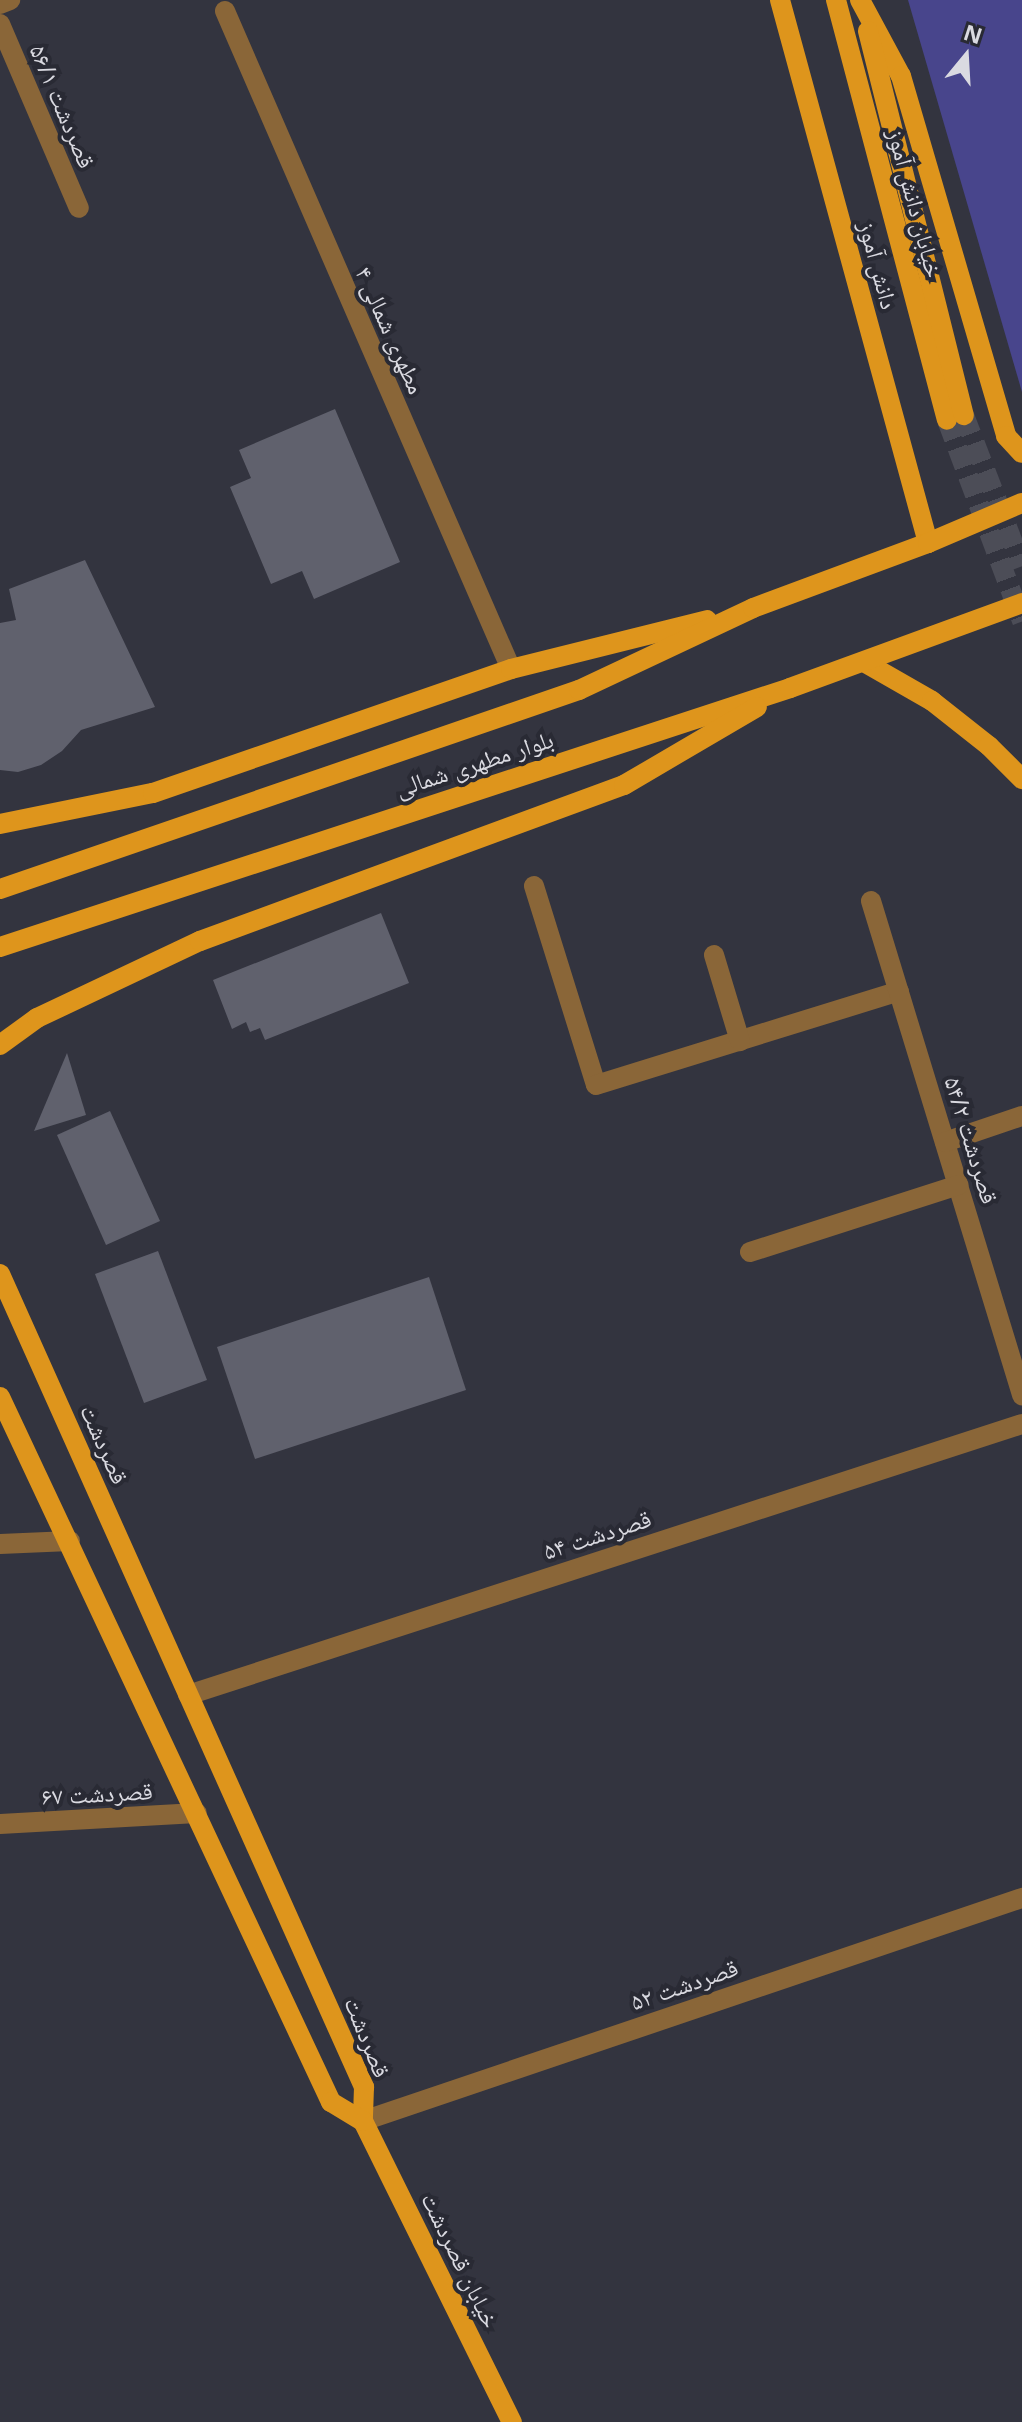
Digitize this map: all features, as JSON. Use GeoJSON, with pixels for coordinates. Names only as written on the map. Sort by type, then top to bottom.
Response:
{"type":"FeatureCollection","features":[{"type":"Feature","properties":{"kind":"main road","name":"دانش آموز"},"geometry":{"type":"LineString","coordinates":[[780,0],[928,543]]}},
{"type":"Feature","properties":{"kind":"main road","name":"خیابان دانش آموز"},"geometry":{"type":"LineString","coordinates":[[836,0],[955,417],[860,0]]}},
{"type":"Feature","properties":{"kind":"main road"},"geometry":{"type":"LineString","coordinates":[[860,0],[901,76],[1006,436],[1022,453]]}},
{"type":"Feature","properties":{"kind":"main road","name":"بلوار مطهرى شمالى"},"geometry":{"type":"LineString","coordinates":[[0,889],[579,690],[753,608],[928,543],[1022,503]]}},
{"type":"Feature","properties":{"kind":"main road","name":"بلوار مطهرى شمالى"},"geometry":{"type":"LineString","coordinates":[[0,947],[790,688],[964,627],[1022,603]]}},
{"type":"Feature","properties":{"kind":"main road"},"geometry":{"type":"LineString","coordinates":[[0,824],[153,793],[511,669],[753,608]]}},
{"type":"Feature","properties":{"kind":"main road"},"geometry":{"type":"LineString","coordinates":[[864,662],[932,701],[989,746],[1022,779]]}},
{"type":"Feature","properties":{"kind":"main road"},"geometry":{"type":"LineString","coordinates":[[0,1045],[37,1018],[200,941],[624,785],[790,688]]}},
{"type":"Feature","properties":{"kind":"main road","name":"قصردشت"},"geometry":{"type":"LineString","coordinates":[[0,1274],[364,2087],[363,2121]]}},
{"type":"Feature","properties":{"kind":"main road"},"geometry":{"type":"LineString","coordinates":[[0,1397],[331,2102],[363,2121]]}},
{"type":"Feature","properties":{"kind":"main road","name":"خیابان قصردشت"},"geometry":{"type":"LineString","coordinates":[[363,2121],[512,2422]]}},
{"type":"Feature","properties":{"kind":"street"},"geometry":{"type":"LineString","coordinates":[[0,4],[10,0]]}},
{"type":"Feature","properties":{"kind":"street","name":"۴ مطهری شمالی"},"geometry":{"type":"LineString","coordinates":[[225,11],[511,669]]}},
{"type":"Feature","properties":{"kind":"street","name":"۵۶/۱ قصردشت"},"geometry":{"type":"LineString","coordinates":[[0,24],[79,208]]}},
{"type":"Feature","properties":{"kind":"street"},"geometry":{"type":"LineString","coordinates":[[534,886],[596,1085],[899,991]]}},
{"type":"Feature","properties":{"kind":"street","name":"۵۴/۲ قصردشت"},"geometry":{"type":"LineString","coordinates":[[871,901],[1022,1395]]}},
{"type":"Feature","properties":{"kind":"street"},"geometry":{"type":"LineString","coordinates":[[714,955],[740,1041]]}},
{"type":"Feature","properties":{"kind":"street"},"geometry":{"type":"LineString","coordinates":[[945,1142],[1022,1116]]}},
{"type":"Feature","properties":{"kind":"street"},"geometry":{"type":"LineString","coordinates":[[750,1252],[959,1185]]}},
{"type":"Feature","properties":{"kind":"street","name":"۵۴ قصردشت"},"geometry":{"type":"LineString","coordinates":[[188,1695],[1022,1424]]}},
{"type":"Feature","properties":{"kind":"street"},"geometry":{"type":"LineString","coordinates":[[0,1544],[70,1541]]}},
{"type":"Feature","properties":{"kind":"street","name":"۶۷ قصردشت"},"geometry":{"type":"LineString","coordinates":[[0,1824],[197,1813]]}},
{"type":"Feature","properties":{"kind":"street","name":"۵۲ قصردشت"},"geometry":{"type":"LineString","coordinates":[[363,2121],[1022,1898]]}},
{"type":"Feature","properties":{"kind":"shaded area"},"geometry":{"type":"Polygon","coordinates":[[[908,0],[1022,0],[1022,392],[908,0]]]}},
{"type":"Feature","properties":{"kind":"building"},"geometry":{"type":"Polygon","coordinates":[[[335,409],[400,562],[314,599],[302,571],[271,584],[230,487],[251,478],[239,450],[335,409]]]}},
{"type":"Feature","properties":{"kind":"building"},"geometry":{"type":"Polygon","coordinates":[[[85,560],[155,707],[81,730],[62,751],[41,765],[18,772],[0,770],[0,623],[16,620],[9,589],[85,560]]]}},
{"type":"Feature","properties":{"kind":"building"},"geometry":{"type":"Polygon","coordinates":[[[381,913],[409,983],[265,1040],[260,1028],[250,1032],[246,1022],[232,1029],[213,980],[381,913]]]}},
{"type":"Feature","properties":{"kind":"building"},"geometry":{"type":"Polygon","coordinates":[[[67,1053],[86,1115],[34,1131],[67,1053]]]}},
{"type":"Feature","properties":{"kind":"building"},"geometry":{"type":"Polygon","coordinates":[[[110,1111],[160,1221],[106,1245],[57,1135],[110,1111]]]}},
{"type":"Feature","properties":{"kind":"building"},"geometry":{"type":"Polygon","coordinates":[[[158,1251],[207,1380],[144,1403],[95,1274],[158,1251]]]}},
{"type":"Feature","properties":{"kind":"building"},"geometry":{"type":"Polygon","coordinates":[[[429,1277],[466,1390],[255,1459],[217,1347],[429,1277]]]}},
{"type":"Feature","properties":{"kind":"tunnel"},"geometry":{"type":"LineString","coordinates":[[964,415],[1022,566]]}},
{"type":"Feature","properties":{"kind":"tunnel"},"geometry":{"type":"LineString","coordinates":[[947,420],[1022,621]]}}]}
